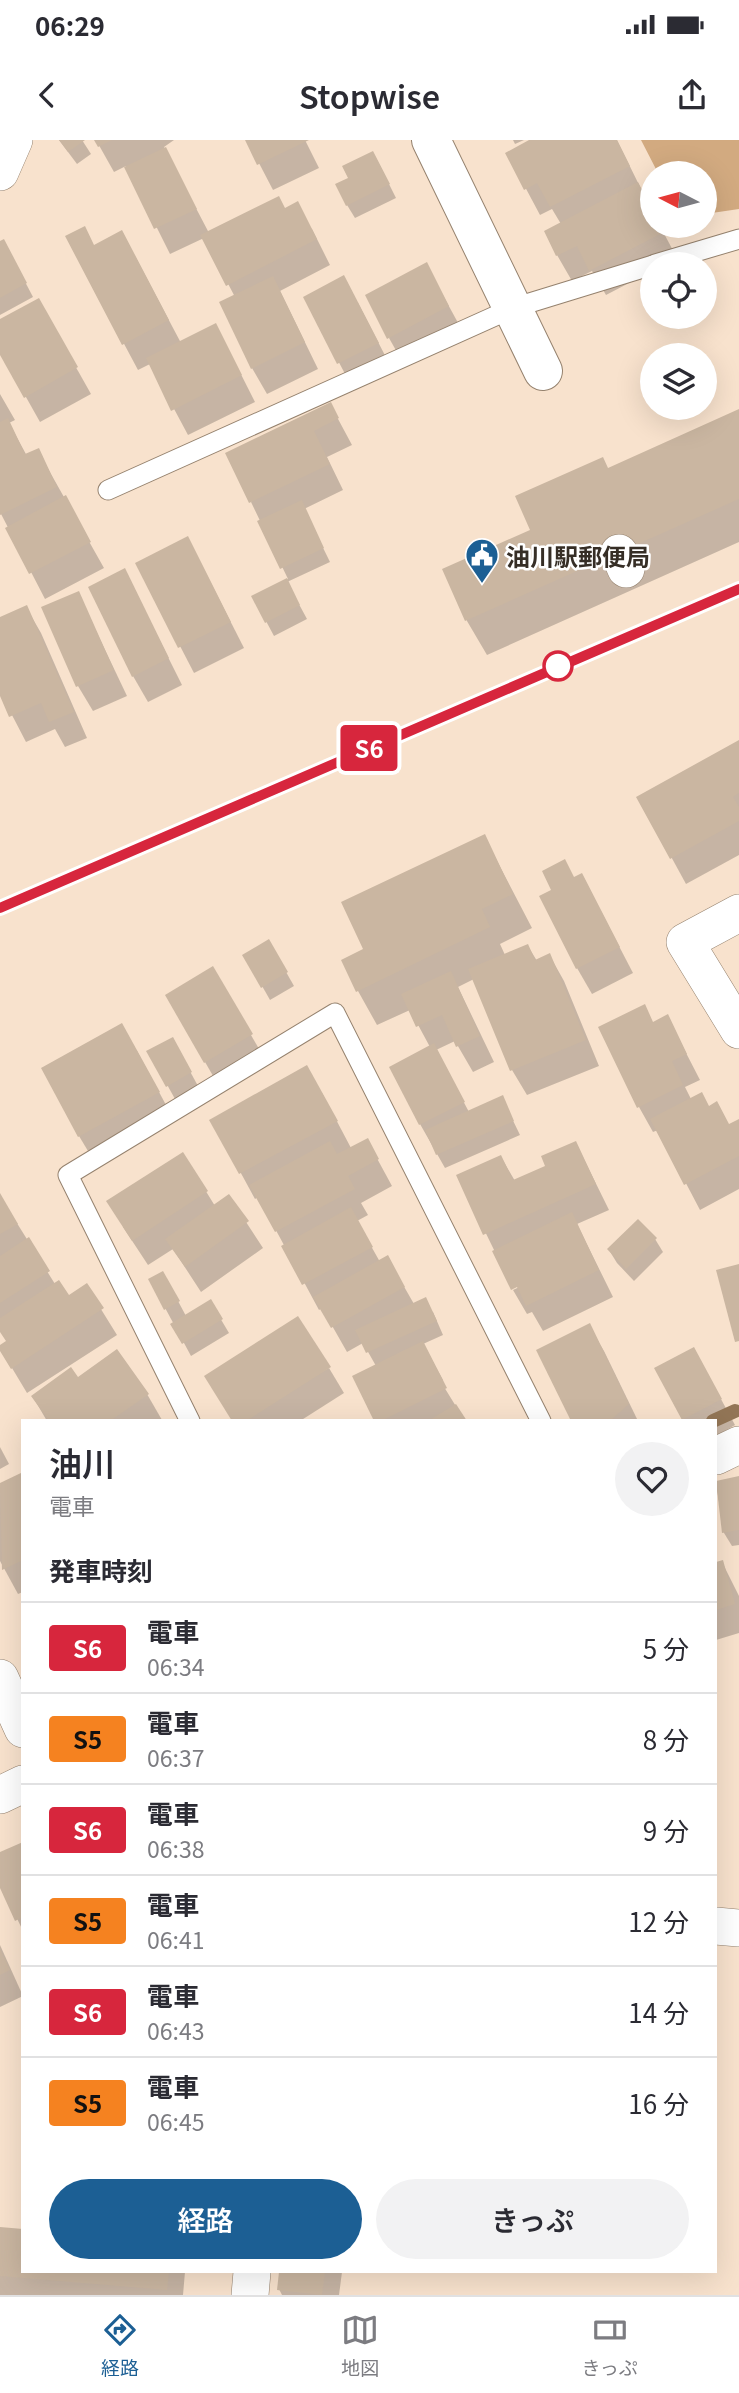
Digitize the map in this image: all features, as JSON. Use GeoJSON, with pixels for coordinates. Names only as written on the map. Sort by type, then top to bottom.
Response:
{"type":"FeatureCollection","features":[{"type":"Feature","properties":{"kind":"street"},"geometry":{"type":"LineString","coordinates":[[0,172],[13,140]]}},
{"type":"Feature","properties":{"kind":"street"},"geometry":{"type":"LineString","coordinates":[[431,140],[543,371]]}},
{"type":"Feature","properties":{"kind":"street"},"geometry":{"type":"LineString","coordinates":[[739,913],[685,942],[739,1030]]}},
{"type":"Feature","properties":{"kind":"street"},"geometry":{"type":"LineString","coordinates":[[717,1456],[739,1446]]}},
{"type":"Feature","properties":{"kind":"street"},"geometry":{"type":"LineString","coordinates":[[0,1678],[21,1724]]}},
{"type":"Feature","properties":{"kind":"street"},"geometry":{"type":"LineString","coordinates":[[0,1795],[21,1785]]}},
{"type":"Feature","properties":{"kind":"street"},"geometry":{"type":"LineString","coordinates":[[717,1926],[739,1928]]}},
{"type":"Feature","properties":{"kind":"street"},"geometry":{"type":"LineString","coordinates":[[250,2295],[252,2273]]}},
{"type":"Feature","properties":{"kind":"lane"},"geometry":{"type":"LineString","coordinates":[[696,252],[739,239]]}},
{"type":"Feature","properties":{"kind":"lane"},"geometry":{"type":"LineString","coordinates":[[108,490],[513,308],[640,269]]}},
{"type":"Feature","properties":{"kind":"lane"},"geometry":{"type":"LineString","coordinates":[[189,1419],[68,1175],[335,1013],[540,1419]]}},
{"type":"Feature","properties":{"kind":"shaded area"},"geometry":{"type":"Polygon","coordinates":[[[641,140],[739,140],[739,209],[718,212],[718,161],[652,161],[641,140]]]}},
{"type":"Feature","properties":{"kind":"building"},"geometry":{"type":"Polygon","coordinates":[[[59,140],[85,140],[68,152],[59,140]]]}},
{"type":"Feature","properties":{"kind":"building"},"geometry":{"type":"Polygon","coordinates":[[[94,140],[112,140],[98,147],[94,140]]]}},
{"type":"Feature","properties":{"kind":"building"},"geometry":{"type":"Polygon","coordinates":[[[245,140],[309,140],[257,165],[245,140]]]}},
{"type":"Feature","properties":{"kind":"building"},"geometry":{"type":"Polygon","coordinates":[[[529,140],[617,140],[630,166],[550,207],[537,183],[524,190],[505,153],[529,140]]]}},
{"type":"Feature","properties":{"kind":"building"},"geometry":{"type":"Polygon","coordinates":[[[166,147],[197,209],[154,229],[124,167],[166,147]]]}},
{"type":"Feature","properties":{"kind":"building"},"geometry":{"type":"Polygon","coordinates":[[[373,151],[390,184],[346,206],[335,184],[348,178],[342,166],[373,151]]]}},
{"type":"Feature","properties":{"kind":"building"},"geometry":{"type":"Polygon","coordinates":[[[638,182],[640,238],[652,238],[589,271],[577,246],[556,256],[544,231],[638,182]]]}},
{"type":"Feature","properties":{"kind":"building"},"geometry":{"type":"Polygon","coordinates":[[[279,196],[285,208],[298,201],[317,239],[226,286],[200,235],[279,196]]]}},
{"type":"Feature","properties":{"kind":"building"},"geometry":{"type":"Polygon","coordinates":[[[85,226],[94,245],[122,230],[169,320],[122,345],[65,236],[85,226]]]}},
{"type":"Feature","properties":{"kind":"building"},"geometry":{"type":"Polygon","coordinates":[[[4,239],[27,283],[0,298],[0,241],[4,239]]]}},
{"type":"Feature","properties":{"kind":"building"},"geometry":{"type":"Polygon","coordinates":[[[427,262],[449,306],[387,339],[365,295],[427,262]]]}},
{"type":"Feature","properties":{"kind":"building"},"geometry":{"type":"Polygon","coordinates":[[[344,275],[379,343],[337,364],[303,297],[344,275]]]}},
{"type":"Feature","properties":{"kind":"building"},"geometry":{"type":"Polygon","coordinates":[[[273,276],[305,342],[251,369],[219,302],[273,276]]]}},
{"type":"Feature","properties":{"kind":"building"},"geometry":{"type":"Polygon","coordinates":[[[39,298],[78,367],[24,398],[0,355],[0,319],[39,298]]]}},
{"type":"Feature","properties":{"kind":"building"},"geometry":{"type":"Polygon","coordinates":[[[216,323],[242,375],[171,411],[146,358],[216,323]]]}},
{"type":"Feature","properties":{"kind":"building"},"geometry":{"type":"Polygon","coordinates":[[[331,402],[339,418],[314,431],[330,464],[249,503],[225,453],[331,402]]]}},
{"type":"Feature","properties":{"kind":"building"},"geometry":{"type":"Polygon","coordinates":[[[739,409],[739,499],[465,621],[442,569],[530,530],[515,496],[603,457],[608,468],[739,409]]]}},
{"type":"Feature","properties":{"kind":"building"},"geometry":{"type":"Polygon","coordinates":[[[8,418],[25,454],[39,448],[57,487],[0,515],[0,422],[8,418]]]}},
{"type":"Feature","properties":{"kind":"building"},"geometry":{"type":"Polygon","coordinates":[[[66,495],[91,542],[29,574],[5,528],[66,495]]]}},
{"type":"Feature","properties":{"kind":"building"},"geometry":{"type":"Polygon","coordinates":[[[302,500],[324,548],[280,569],[257,521],[302,500]]]}},
{"type":"Feature","properties":{"kind":"building"},"geometry":{"type":"Polygon","coordinates":[[[188,536],[231,622],[178,648],[135,563],[188,536]]]}},
{"type":"Feature","properties":{"kind":"building"},"geometry":{"type":"Polygon","coordinates":[[[125,568],[169,658],[132,677],[88,587],[125,568]]]}},
{"type":"Feature","properties":{"kind":"building"},"geometry":{"type":"Polygon","coordinates":[[[287,578],[300,605],[265,623],[251,596],[287,578]]]}},
{"type":"Feature","properties":{"kind":"building"},"geometry":{"type":"Polygon","coordinates":[[[79,591],[114,670],[76,687],[41,607],[79,591]]]}},
{"type":"Feature","properties":{"kind":"building"},"geometry":{"type":"Polygon","coordinates":[[[27,605],[74,712],[49,722],[41,703],[9,717],[0,696],[0,617],[27,605]]]}},
{"type":"Feature","properties":{"kind":"building"},"geometry":{"type":"Polygon","coordinates":[[[739,740],[739,793],[733,797],[739,807],[739,821],[670,859],[636,797],[739,740]]]}},
{"type":"Feature","properties":{"kind":"building"},"geometry":{"type":"Polygon","coordinates":[[[485,834],[513,894],[482,909],[490,927],[356,992],[341,960],[363,949],[341,902],[485,834]]]}},
{"type":"Feature","properties":{"kind":"building"},"geometry":{"type":"Polygon","coordinates":[[[565,859],[574,877],[582,873],[620,947],[576,969],[539,896],[551,890],[542,871],[565,859]]]}},
{"type":"Feature","properties":{"kind":"building"},"geometry":{"type":"Polygon","coordinates":[[[269,939],[288,972],[261,988],[242,955],[269,939]]]}},
{"type":"Feature","properties":{"kind":"building"},"geometry":{"type":"Polygon","coordinates":[[[528,944],[535,960],[550,953],[586,1040],[510,1071],[468,969],[528,944]]]}},
{"type":"Feature","properties":{"kind":"building"},"geometry":{"type":"Polygon","coordinates":[[[213,966],[253,1034],[204,1063],[165,995],[213,966]]]}},
{"type":"Feature","properties":{"kind":"building"},"geometry":{"type":"Polygon","coordinates":[[[451,971],[480,1036],[456,1047],[442,1015],[416,1027],[401,994],[451,971]]]}},
{"type":"Feature","properties":{"kind":"building"},"geometry":{"type":"Polygon","coordinates":[[[645,1004],[653,1022],[668,1014],[687,1054],[672,1061],[683,1085],[637,1108],[598,1027],[645,1004]]]}},
{"type":"Feature","properties":{"kind":"building"},"geometry":{"type":"Polygon","coordinates":[[[122,1023],[160,1092],[78,1137],[41,1068],[122,1023]]]}},
{"type":"Feature","properties":{"kind":"building"},"geometry":{"type":"Polygon","coordinates":[[[173,1037],[192,1072],[166,1087],[146,1051],[173,1037]]]}},
{"type":"Feature","properties":{"kind":"building"},"geometry":{"type":"Polygon","coordinates":[[[434,1043],[465,1102],[419,1125],[389,1067],[434,1043]]]}},
{"type":"Feature","properties":{"kind":"building"},"geometry":{"type":"Polygon","coordinates":[[[307,1065],[338,1121],[239,1174],[209,1120],[307,1065]]]}},
{"type":"Feature","properties":{"kind":"building"},"geometry":{"type":"Polygon","coordinates":[[[702,1092],[709,1106],[717,1101],[729,1124],[739,1119],[739,1156],[684,1185],[650,1119],[702,1092]]]}},
{"type":"Feature","properties":{"kind":"building"},"geometry":{"type":"Polygon","coordinates":[[[503,1095],[514,1121],[436,1155],[425,1130],[503,1095]]]}},
{"type":"Feature","properties":{"kind":"building"},"geometry":{"type":"Polygon","coordinates":[[[368,1138],[379,1159],[348,1176],[355,1189],[275,1232],[249,1185],[330,1141],[337,1154],[368,1138]]]}},
{"type":"Feature","properties":{"kind":"building"},"geometry":{"type":"Polygon","coordinates":[[[576,1141],[596,1184],[483,1235],[456,1175],[501,1155],[513,1180],[545,1166],[541,1156],[576,1141]]]}},
{"type":"Feature","properties":{"kind":"building"},"geometry":{"type":"Polygon","coordinates":[[[183,1152],[208,1191],[132,1241],[106,1201],[183,1152]]]}},
{"type":"Feature","properties":{"kind":"building"},"geometry":{"type":"Polygon","coordinates":[[[0,1193],[18,1224],[0,1234],[0,1193]]]}},
{"type":"Feature","properties":{"kind":"building"},"geometry":{"type":"Polygon","coordinates":[[[229,1194],[249,1221],[185,1267],[165,1239],[229,1194]]]}},
{"type":"Feature","properties":{"kind":"building"},"geometry":{"type":"Polygon","coordinates":[[[351,1207],[373,1247],[302,1285],[281,1246],[351,1207]]]}},
{"type":"Feature","properties":{"kind":"building"},"geometry":{"type":"Polygon","coordinates":[[[572,1212],[599,1270],[526,1306],[517,1287],[511,1290],[492,1251],[572,1212]]]}},
{"type":"Feature","properties":{"kind":"building"},"geometry":{"type":"Polygon","coordinates":[[[638,1219],[657,1238],[626,1269],[607,1249],[638,1219]]]}},
{"type":"Feature","properties":{"kind":"building"},"geometry":{"type":"Polygon","coordinates":[[[29,1237],[50,1271],[0,1303],[0,1256],[29,1237]]]}},
{"type":"Feature","properties":{"kind":"building"},"geometry":{"type":"Polygon","coordinates":[[[388,1255],[405,1287],[331,1328],[313,1297],[388,1255]]]}},
{"type":"Feature","properties":{"kind":"building"},"geometry":{"type":"Polygon","coordinates":[[[739,1264],[739,1341],[735,1342],[716,1270],[739,1264]]]}},
{"type":"Feature","properties":{"kind":"building"},"geometry":{"type":"Polygon","coordinates":[[[163,1271],[180,1301],[164,1310],[148,1279],[163,1271]]]}},
{"type":"Feature","properties":{"kind":"building"},"geometry":{"type":"Polygon","coordinates":[[[59,1280],[69,1295],[87,1283],[104,1308],[11,1369],[0,1351],[0,1345],[6,1341],[0,1332],[0,1318],[59,1280]]]}},
{"type":"Feature","properties":{"kind":"building"},"geometry":{"type":"Polygon","coordinates":[[[426,1297],[437,1321],[366,1353],[355,1330],[426,1297]]]}},
{"type":"Feature","properties":{"kind":"building"},"geometry":{"type":"Polygon","coordinates":[[[211,1299],[223,1319],[182,1344],[170,1324],[211,1299]]]}},
{"type":"Feature","properties":{"kind":"building"},"geometry":{"type":"Polygon","coordinates":[[[298,1316],[331,1367],[249,1419],[231,1419],[204,1376],[298,1316]]]}},
{"type":"Feature","properties":{"kind":"building"},"geometry":{"type":"Polygon","coordinates":[[[590,1323],[629,1404],[612,1419],[570,1419],[536,1350],[590,1323]]]}},
{"type":"Feature","properties":{"kind":"building"},"geometry":{"type":"Polygon","coordinates":[[[423,1341],[447,1388],[385,1419],[373,1419],[352,1376],[423,1341]]]}},
{"type":"Feature","properties":{"kind":"building"},"geometry":{"type":"Polygon","coordinates":[[[694,1347],[722,1399],[681,1419],[654,1368],[694,1347]]]}},
{"type":"Feature","properties":{"kind":"building"},"geometry":{"type":"Polygon","coordinates":[[[117,1349],[149,1394],[113,1419],[48,1419],[31,1396],[71,1367],[78,1377],[117,1349]]]}},
{"type":"Feature","properties":{"kind":"building"},"geometry":{"type":"Polygon","coordinates":[[[456,1404],[466,1419],[431,1419],[456,1404]]]}},
{"type":"Feature","properties":{"kind":"building"},"geometry":{"type":"Polygon","coordinates":[[[21,1473],[21,1561],[2,1570],[0,1483],[21,1473]]]}},
{"type":"Feature","properties":{"kind":"building"},"geometry":{"type":"Polygon","coordinates":[[[739,1476],[739,1530],[722,1533],[717,1481],[739,1476]]]}},
{"type":"Feature","properties":{"kind":"building"},"geometry":{"type":"Polygon","coordinates":[[[723,1560],[735,1604],[717,1610],[717,1562],[723,1560]]]}},
{"type":"Feature","properties":{"kind":"building"},"geometry":{"type":"Polygon","coordinates":[[[21,1843],[21,1918],[15,1921],[0,1888],[0,1852],[21,1843]]]}},
{"type":"Feature","properties":{"kind":"building"},"geometry":{"type":"Polygon","coordinates":[[[0,1949],[10,1970],[0,1975],[0,1949]]]}},
{"type":"Feature","properties":{"kind":"building"},"geometry":{"type":"Polygon","coordinates":[[[0,2227],[21,2229],[21,2273],[169,2273],[167,2290],[0,2276],[0,2227]]]}},
{"type":"Feature","properties":{"kind":"building"},"geometry":{"type":"Polygon","coordinates":[[[279,2273],[325,2273],[322,2295],[277,2290],[279,2273]]]}},
{"type":"Feature","properties":{"kind":"waterway"},"geometry":{"type":"LineString","coordinates":[[717,1419],[735,1411]]}},
{"type":"Feature","properties":{"kind":"railway"},"geometry":{"type":"LineString","coordinates":[[0,907],[739,589]]}},
{"type":"Feature","properties":{"kind":"train","name":"S6"},"geometry":{"type":"LineString","coordinates":[[0,908],[739,589]]}},
{"type":"Feature","properties":{"kind":"place","name":"油川駅郵便局"},"geometry":{"type":"Point","coordinates":[482,585]}}]}
